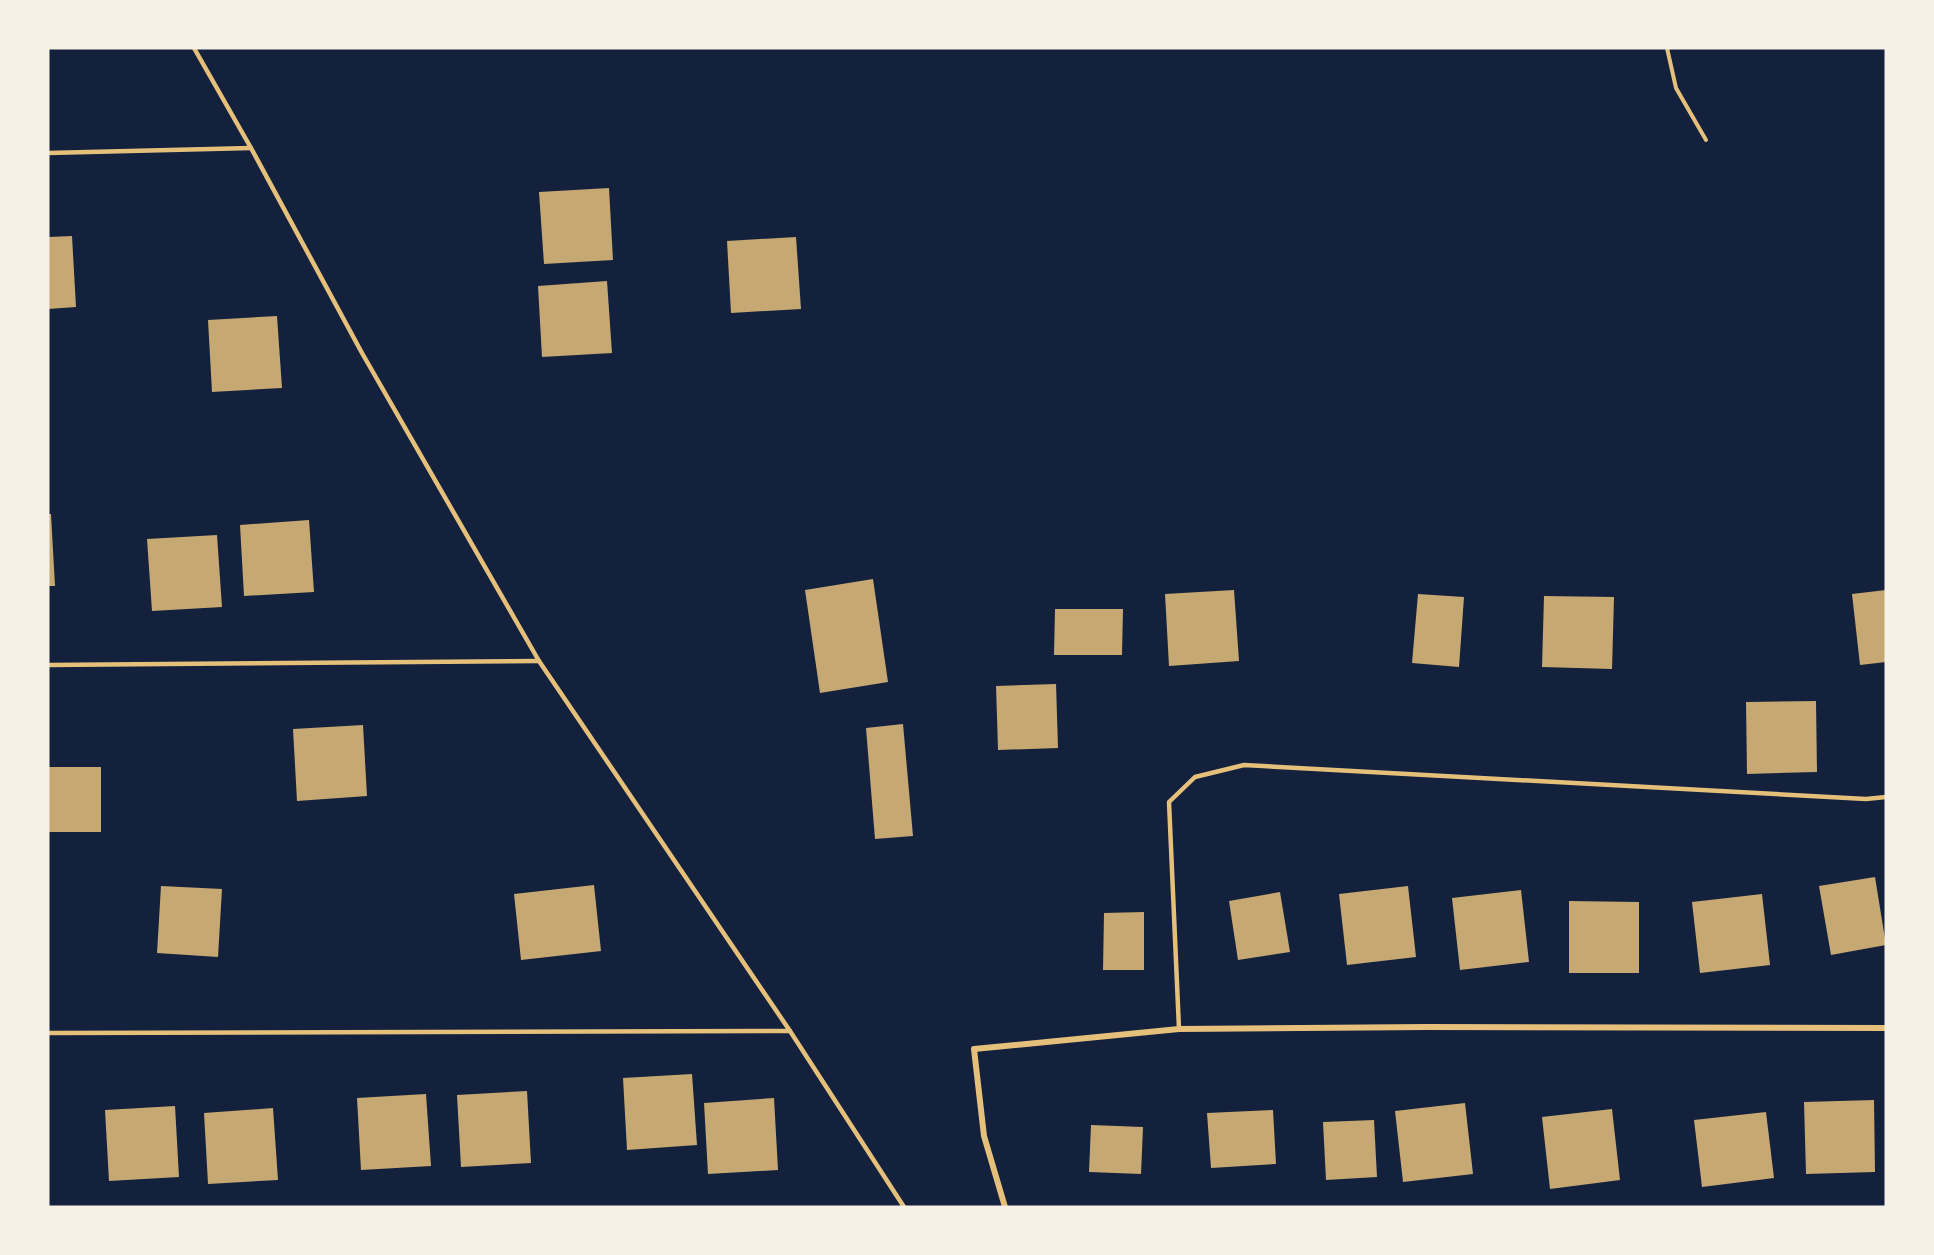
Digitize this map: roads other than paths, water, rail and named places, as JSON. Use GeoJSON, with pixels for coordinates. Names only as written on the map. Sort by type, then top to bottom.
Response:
{"type":"FeatureCollection","features":[{"type":"Feature","properties":{"kind":"street"},"geometry":{"type":"LineString","coordinates":[[1005,1207],[984,1136],[974,1048],[1179,1029],[1886,1028]]}},
{"type":"Feature","properties":{"kind":"lane"},"geometry":{"type":"LineString","coordinates":[[194,48],[362,353],[539,661],[790,1031],[904,1207]]}},
{"type":"Feature","properties":{"kind":"lane"},"geometry":{"type":"LineString","coordinates":[[48,153],[251,148]]}},
{"type":"Feature","properties":{"kind":"lane"},"geometry":{"type":"LineString","coordinates":[[48,665],[539,661]]}},
{"type":"Feature","properties":{"kind":"lane"},"geometry":{"type":"LineString","coordinates":[[1179,1029],[1168,802],[1195,777],[1244,765],[1866,799],[1886,797]]}},
{"type":"Feature","properties":{"kind":"lane"},"geometry":{"type":"LineString","coordinates":[[48,1033],[790,1031]]}}]}
